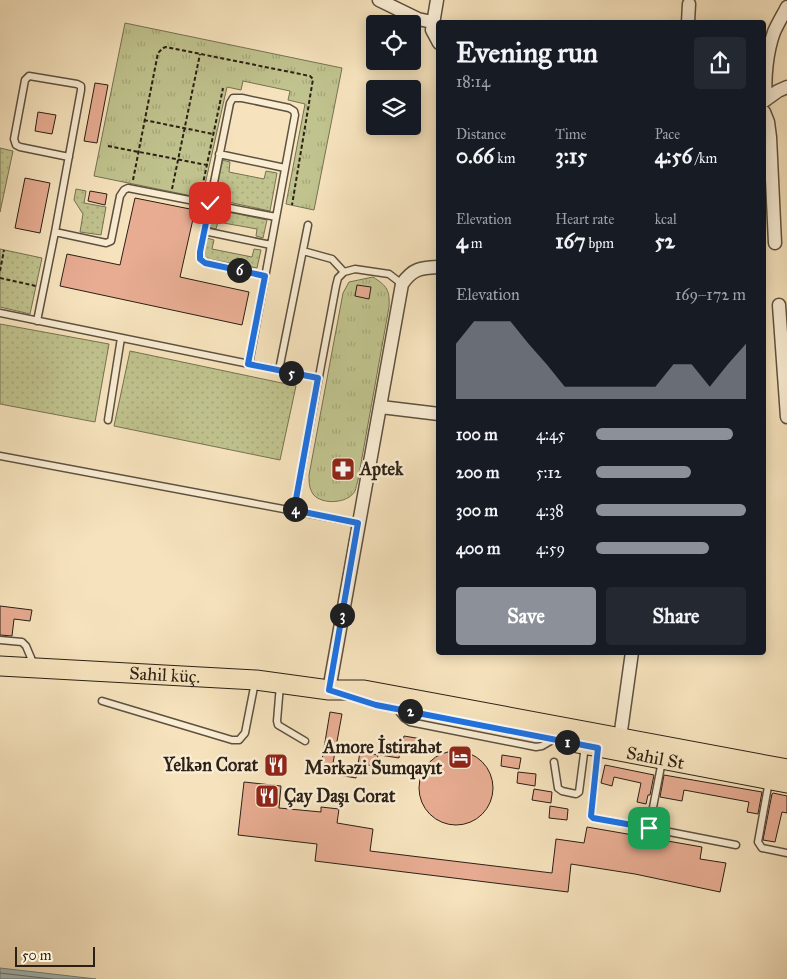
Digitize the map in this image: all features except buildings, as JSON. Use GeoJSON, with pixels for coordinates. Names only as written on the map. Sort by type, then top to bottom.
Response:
{"type":"FeatureCollection","features":[{"type":"Feature","properties":{"kind":"main road","name":"Sahil küç."},"geometry":{"type":"LineString","coordinates":[[0,666],[256,680],[329,690]]}},
{"type":"Feature","properties":{"kind":"main road","name":"Sahil St"},"geometry":{"type":"LineString","coordinates":[[329,690],[368,703],[397,709],[778,781]]}},
{"type":"Feature","properties":{"kind":"main road","name":"Sahil St"},"geometry":{"type":"LineString","coordinates":[[329,690],[364,690],[787,769]]}},
{"type":"Feature","properties":{"kind":"street"},"geometry":{"type":"LineString","coordinates":[[379,0],[418,18],[432,22]]}},
{"type":"Feature","properties":{"kind":"street"},"geometry":{"type":"LineString","coordinates":[[436,37],[432,30],[432,22],[437,0]]}},
{"type":"Feature","properties":{"kind":"street"},"geometry":{"type":"LineString","coordinates":[[688,20],[689,4]]}},
{"type":"Feature","properties":{"kind":"street"},"geometry":{"type":"LineString","coordinates":[[766,82],[774,32],[787,7]]}},
{"type":"Feature","properties":{"kind":"street"},"geometry":{"type":"LineString","coordinates":[[766,99],[787,87]]}},
{"type":"Feature","properties":{"kind":"street"},"geometry":{"type":"LineString","coordinates":[[766,117],[770,137],[767,185],[774,243]]}},
{"type":"Feature","properties":{"kind":"street"},"geometry":{"type":"LineString","coordinates":[[329,690],[402,284],[414,271],[436,267]]}},
{"type":"Feature","properties":{"kind":"street"},"geometry":{"type":"LineString","coordinates":[[779,305],[787,417]]}},
{"type":"Feature","properties":{"kind":"street"},"geometry":{"type":"LineString","coordinates":[[381,407],[436,414]]}},
{"type":"Feature","properties":{"kind":"street"},"geometry":{"type":"LineString","coordinates":[[620,738],[632,655]]}},
{"type":"Feature","properties":{"kind":"lane"},"geometry":{"type":"LineString","coordinates":[[37,321],[69,157],[80,86],[29,76],[25,80],[14,139],[16,145],[69,157]]}},
{"type":"Feature","properties":{"kind":"lane"},"geometry":{"type":"LineString","coordinates":[[248,364],[271,245],[295,115],[294,111],[289,108],[242,98],[233,98],[230,103],[219,154],[200,259],[205,263],[265,276]]}},
{"type":"Feature","properties":{"kind":"lane"},"geometry":{"type":"LineString","coordinates":[[219,154],[285,168]]}},
{"type":"Feature","properties":{"kind":"lane"},"geometry":{"type":"LineString","coordinates":[[55,232],[106,243],[111,241],[121,192],[128,188],[276,217]]}},
{"type":"Feature","properties":{"kind":"lane"},"geometry":{"type":"LineString","coordinates":[[280,370],[308,225]]}},
{"type":"Feature","properties":{"kind":"lane"},"geometry":{"type":"LineString","coordinates":[[204,231],[271,245]]}},
{"type":"Feature","properties":{"kind":"lane"},"geometry":{"type":"LineString","coordinates":[[303,251],[332,259],[344,272]]}},
{"type":"Feature","properties":{"kind":"lane"},"geometry":{"type":"LineString","coordinates":[[294,510],[338,278],[344,272],[355,269],[389,274],[402,284]]}},
{"type":"Feature","properties":{"kind":"lane"},"geometry":{"type":"LineString","coordinates":[[0,313],[318,378]]}},
{"type":"Feature","properties":{"kind":"lane"},"geometry":{"type":"LineString","coordinates":[[108,420],[121,338]]}},
{"type":"Feature","properties":{"kind":"lane"},"geometry":{"type":"LineString","coordinates":[[0,456],[358,523]]}},
{"type":"Feature","properties":{"kind":"lane"},"geometry":{"type":"LineString","coordinates":[[0,640],[22,642],[26,646],[35,668]]}},
{"type":"Feature","properties":{"kind":"lane"},"geometry":{"type":"LineString","coordinates":[[102,701],[232,740],[239,740],[245,733],[256,680]]}},
{"type":"Feature","properties":{"kind":"lane"},"geometry":{"type":"LineString","coordinates":[[281,683],[278,725],[305,741]]}},
{"type":"Feature","properties":{"kind":"lane"},"geometry":{"type":"LineString","coordinates":[[554,762],[558,788],[562,791],[576,794],[579,792],[592,746]]}},
{"type":"Feature","properties":{"kind":"lane"},"geometry":{"type":"LineString","coordinates":[[592,746],[591,816],[593,818],[736,845]]}},
{"type":"Feature","properties":{"kind":"lane"},"geometry":{"type":"LineString","coordinates":[[649,828],[662,760]]}},
{"type":"Feature","properties":{"kind":"lane"},"geometry":{"type":"LineString","coordinates":[[778,781],[758,842],[762,848],[787,853]]}},
{"type":"Feature","properties":{"kind":"path"},"geometry":{"type":"LineString","coordinates":[[172,189],[200,54]]}},
{"type":"Feature","properties":{"kind":"path"},"geometry":{"type":"LineString","coordinates":[[200,198],[223,88]]}},
{"type":"Feature","properties":{"kind":"path"},"geometry":{"type":"LineString","coordinates":[[144,120],[213,134]]}},
{"type":"Feature","properties":{"kind":"path"},"geometry":{"type":"LineString","coordinates":[[108,146],[206,165]]}},
{"type":"Feature","properties":{"kind":"path"},"geometry":{"type":"LineString","coordinates":[[0,272],[4,250]]}},
{"type":"Feature","properties":{"kind":"path"},"geometry":{"type":"LineString","coordinates":[[0,278],[36,286]]}},
{"type":"Feature","properties":{"kind":"green space"},"geometry":{"type":"Polygon","coordinates":[[[125,23],[342,68],[314,210],[286,204],[305,104],[288,100],[290,91],[243,81],[241,90],[227,87],[202,198],[94,176],[125,23]]]}},
{"type":"Feature","properties":{"kind":"green space"},"geometry":{"type":"Polygon","coordinates":[[[0,148],[13,151],[0,212],[0,148]]]}},
{"type":"Feature","properties":{"kind":"green space"},"geometry":{"type":"Polygon","coordinates":[[[222,160],[230,162],[229,172],[264,179],[266,171],[277,173],[270,211],[214,199],[222,160]]]}},
{"type":"Feature","properties":{"kind":"green space"},"geometry":{"type":"Polygon","coordinates":[[[76,189],[86,191],[84,203],[106,207],[101,235],[80,232],[83,214],[74,200],[76,189]]]}},
{"type":"Feature","properties":{"kind":"green space"},"geometry":{"type":"Polygon","coordinates":[[[213,209],[267,220],[263,238],[256,236],[257,229],[218,222],[216,229],[209,227],[213,209]]]}},
{"type":"Feature","properties":{"kind":"green space"},"geometry":{"type":"Polygon","coordinates":[[[207,238],[214,240],[212,249],[252,257],[254,249],[261,250],[257,268],[203,258],[207,238]]]}},
{"type":"Feature","properties":{"kind":"green space"},"geometry":{"type":"Polygon","coordinates":[[[0,249],[42,258],[30,314],[0,307],[0,249]]]}},
{"type":"Feature","properties":{"kind":"green space"},"geometry":{"type":"Polygon","coordinates":[[[373,277],[387,289],[389,307],[358,480],[355,491],[347,498],[341,501],[322,500],[313,494],[309,483],[309,475],[343,293],[349,282],[373,277]]]}},
{"type":"Feature","properties":{"kind":"green space"},"geometry":{"type":"Polygon","coordinates":[[[0,324],[109,344],[95,422],[0,404],[0,324]]]}},
{"type":"Feature","properties":{"kind":"green space"},"geometry":{"type":"Polygon","coordinates":[[[130,351],[296,386],[280,460],[114,426],[130,351]]]}},
{"type":"Feature","properties":{"kind":"water"},"geometry":{"type":"Polygon","coordinates":[[[0,968],[96,979],[0,979],[0,968]]]}},
{"type":"Feature","properties":{"kind":"place","name":"Aptek"},"geometry":{"type":"Point","coordinates":[343,469]}},
{"type":"Feature","properties":{"kind":"place","name":"Amore İstirahət Mərkəzi Sumqayıt"},"geometry":{"type":"Point","coordinates":[460,757]}},
{"type":"Feature","properties":{"kind":"place","name":"Yelkən Corat"},"geometry":{"type":"Point","coordinates":[276,765]}},
{"type":"Feature","properties":{"kind":"place","name":"Çay Daşı Corat"},"geometry":{"type":"Point","coordinates":[267,796]}},
{"type":"Feature","properties":{"kind":"route"},"geometry":{"type":"LineString","coordinates":[[210,203],[200,259],[205,263],[265,276],[248,364],[318,378],[294,510],[358,523],[329,690],[376,705],[598,748],[591,816],[593,818],[649,828]]}}]}
